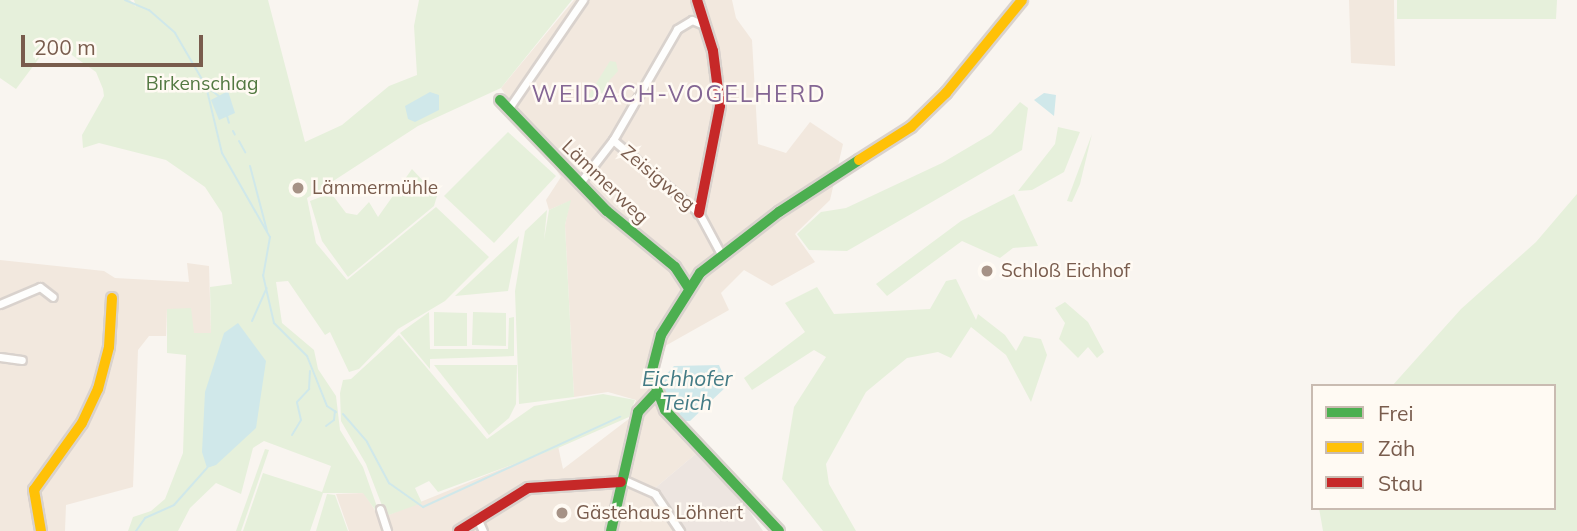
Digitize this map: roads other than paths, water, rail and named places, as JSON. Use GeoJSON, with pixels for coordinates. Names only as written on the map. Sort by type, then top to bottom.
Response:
{"type":"FeatureCollection","features":[{"type":"Feature","properties":{"kind":"street"},"geometry":{"type":"LineString","coordinates":[[509,108],[583,0]]}},
{"type":"Feature","properties":{"kind":"street"},"geometry":{"type":"LineString","coordinates":[[697,0],[717,78],[720,121],[699,213]]}},
{"type":"Feature","properties":{"kind":"street"},"geometry":{"type":"LineString","coordinates":[[779,531],[680,427],[656,393],[651,374],[656,350],[688,287],[721,254],[928,112],[1022,0]]}},
{"type":"Feature","properties":{"kind":"street"},"geometry":{"type":"LineString","coordinates":[[579,184],[612,140],[677,29],[692,20],[704,26]]}},
{"type":"Feature","properties":{"kind":"street","name":"Lämmerweg"},"geometry":{"type":"LineString","coordinates":[[500,100],[579,184],[675,267],[688,287]]}},
{"type":"Feature","properties":{"kind":"street","name":"Zeisigweg"},"geometry":{"type":"LineString","coordinates":[[612,140],[699,213],[721,254]]}},
{"type":"Feature","properties":{"kind":"street"},"geometry":{"type":"LineString","coordinates":[[0,304],[40,287],[53,297]]}},
{"type":"Feature","properties":{"kind":"street"},"geometry":{"type":"LineString","coordinates":[[41,531],[34,490],[82,424],[98,389],[111,334],[112,298]]}},
{"type":"Feature","properties":{"kind":"street"},"geometry":{"type":"LineString","coordinates":[[0,357],[22,360]]}},
{"type":"Feature","properties":{"kind":"street"},"geometry":{"type":"LineString","coordinates":[[611,531],[638,412],[646,399],[656,393]]}},
{"type":"Feature","properties":{"kind":"street"},"geometry":{"type":"LineString","coordinates":[[459,531],[513,495],[537,486],[622,481],[655,494],[680,531]]}},
{"type":"Feature","properties":{"kind":"street"},"geometry":{"type":"LineString","coordinates":[[380,509],[387,531]]}},
{"type":"Feature","properties":{"kind":"street"},"geometry":{"type":"LineString","coordinates":[[478,520],[483,531]]}},
{"type":"Feature","properties":{"kind":"water"},"geometry":{"type":"Polygon","coordinates":[[[228,91],[235,113],[219,120],[211,100],[228,91]]]}},
{"type":"Feature","properties":{"kind":"water"},"geometry":{"type":"Polygon","coordinates":[[[430,92],[439,95],[439,110],[415,122],[408,119],[405,106],[430,92]]]}},
{"type":"Feature","properties":{"kind":"water"},"geometry":{"type":"Polygon","coordinates":[[[1044,93],[1056,95],[1054,116],[1034,100],[1044,93]]]}},
{"type":"Feature","properties":{"kind":"water"},"geometry":{"type":"Polygon","coordinates":[[[238,323],[266,361],[256,428],[216,465],[207,468],[202,452],[205,392],[224,333],[238,323]]]}},
{"type":"Feature","properties":{"kind":"water","name":"Eichhofer Teich"},"geometry":{"type":"Polygon","coordinates":[[[719,365],[728,385],[690,421],[680,421],[661,392],[663,378],[674,366],[719,365]]]}},
{"type":"Feature","properties":{"kind":"waterway"},"geometry":{"type":"LineString","coordinates":[[125,0],[149,10],[175,33],[206,86],[219,96]]}},
{"type":"Feature","properties":{"kind":"waterway"},"geometry":{"type":"LineString","coordinates":[[206,86],[222,153],[270,237],[263,275],[274,323],[307,356],[327,406],[336,412]]}},
{"type":"Feature","properties":{"kind":"waterway"},"geometry":{"type":"LineString","coordinates":[[227,116],[229,123]]}},
{"type":"Feature","properties":{"kind":"waterway"},"geometry":{"type":"LineString","coordinates":[[233,131],[235,135]]}},
{"type":"Feature","properties":{"kind":"waterway"},"geometry":{"type":"LineString","coordinates":[[239,141],[245,152]]}},
{"type":"Feature","properties":{"kind":"waterway"},"geometry":{"type":"LineString","coordinates":[[250,166],[267,231]]}},
{"type":"Feature","properties":{"kind":"waterway"},"geometry":{"type":"LineString","coordinates":[[252,321],[267,288]]}},
{"type":"Feature","properties":{"kind":"waterway"},"geometry":{"type":"LineString","coordinates":[[292,435],[301,420],[297,402],[309,389],[310,371]]}},
{"type":"Feature","properties":{"kind":"waterway"},"geometry":{"type":"LineString","coordinates":[[326,426],[334,420],[335,411]]}},
{"type":"Feature","properties":{"kind":"waterway"},"geometry":{"type":"LineString","coordinates":[[343,414],[367,442],[389,483],[423,507],[620,417]]}},
{"type":"Feature","properties":{"kind":"waterway"},"geometry":{"type":"LineString","coordinates":[[136,531],[145,518],[174,505],[207,468]]}},
{"type":"Feature","properties":{"kind":"place","name":"Lämmermühle"},"geometry":{"type":"Point","coordinates":[298,188]}},
{"type":"Feature","properties":{"kind":"place","name":"Schloß Eichhof"},"geometry":{"type":"Point","coordinates":[987,271]}},
{"type":"Feature","properties":{"kind":"place","name":"Gästehaus Löhnert"},"geometry":{"type":"Point","coordinates":[562,513]}},
{"type":"Feature","properties":{"kind":"district","name":"WEIDACH-VOGELHERD"},"geometry":{"type":"Point","coordinates":[679,94]}},
{"type":"Feature","properties":{"kind":"park label","name":"Birkenschlag"},"geometry":{"type":"Point","coordinates":[202,84]}}]}
